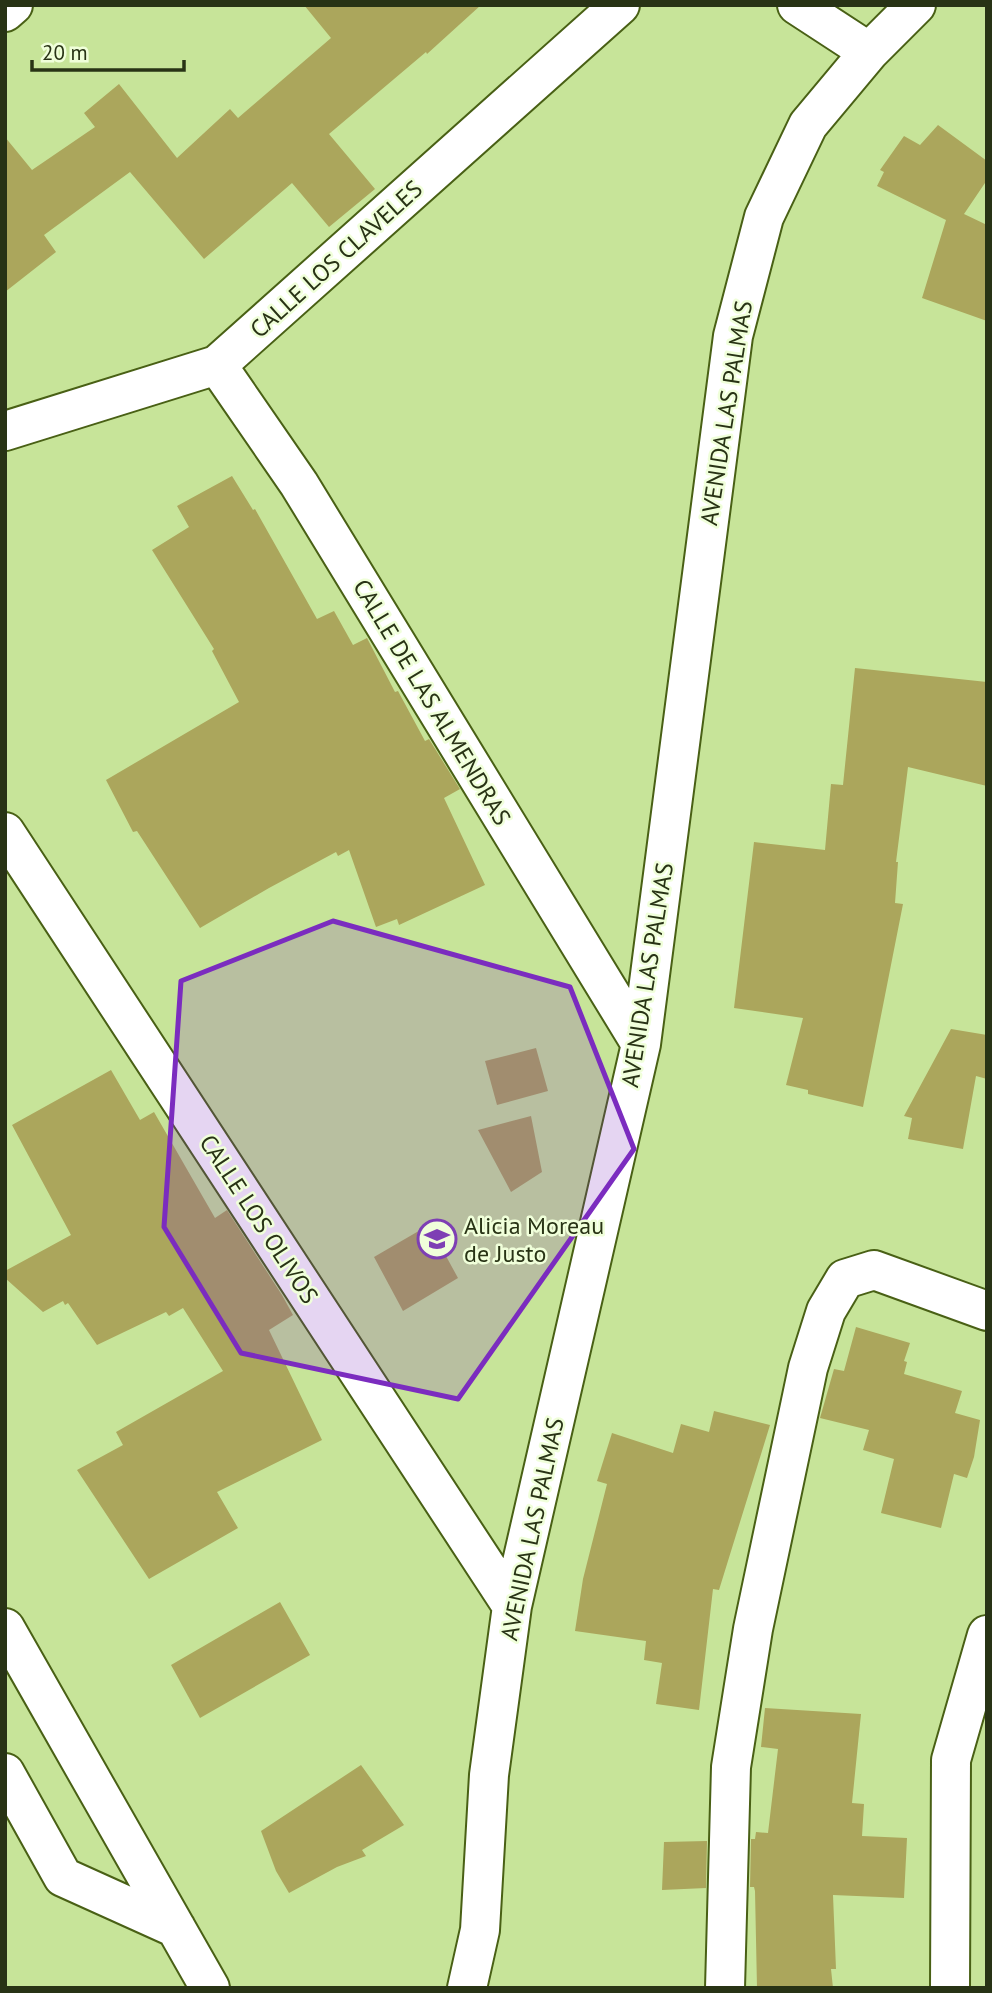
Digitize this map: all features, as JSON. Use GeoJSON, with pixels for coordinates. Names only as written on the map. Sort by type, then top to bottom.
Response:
{"type":"FeatureCollection","features":[{"type":"Feature","properties":{"kind":"street"},"geometry":{"type":"LineString","coordinates":[[5,12],[13,5]]}},
{"type":"Feature","properties":{"kind":"street","name":"CALLE LOS CLAVELES"},"geometry":{"type":"LineString","coordinates":[[5,431],[217,365],[620,5]]}},
{"type":"Feature","properties":{"kind":"street"},"geometry":{"type":"LineString","coordinates":[[797,5],[869,52]]}},
{"type":"Feature","properties":{"kind":"street","name":"AVENIDA LAS PALMAS"},"geometry":{"type":"LineString","coordinates":[[467,1988],[480,1930],[489,1775],[512,1606],[641,1044],[733,336],[764,217],[808,125],[869,52],[916,5]]}},
{"type":"Feature","properties":{"kind":"street","name":"CALLE DE LAS ALMENDRAS"},"geometry":{"type":"LineString","coordinates":[[217,365],[299,484],[641,1044]]}},
{"type":"Feature","properties":{"kind":"street","name":"CALLE LOS OLIVOS"},"geometry":{"type":"LineString","coordinates":[[5,832],[512,1606]]}},
{"type":"Feature","properties":{"kind":"street"},"geometry":{"type":"LineString","coordinates":[[725,1988],[732,1767],[753,1629],[808,1367],[826,1311],[845,1279],[874,1270],[987,1311]]}},
{"type":"Feature","properties":{"kind":"street"},"geometry":{"type":"LineString","coordinates":[[5,1628],[209,1988]]}},
{"type":"Feature","properties":{"kind":"street"},"geometry":{"type":"LineString","coordinates":[[950,1988],[951,1760],[987,1635]]}},
{"type":"Feature","properties":{"kind":"street"},"geometry":{"type":"LineString","coordinates":[[5,1773],[62,1877],[176,1928]]}},
{"type":"Feature","properties":{"kind":"highlighted area"},"geometry":{"type":"Polygon","coordinates":[[[333,921],[570,987],[634,1149],[458,1399],[241,1353],[164,1227],[181,981],[333,921]]]}},
{"type":"Feature","properties":{"kind":"building"},"geometry":{"type":"Polygon","coordinates":[[[304,5],[481,5],[427,54],[426,52],[329,134],[375,189],[329,227],[292,183],[204,259],[130,172],[44,235],[56,252],[5,292],[5,137],[32,170],[95,127],[84,113],[119,84],[177,158],[230,109],[238,118],[331,38],[304,5]]]}},
{"type":"Feature","properties":{"kind":"building"},"geometry":{"type":"Polygon","coordinates":[[[938,125],[987,161],[987,180],[964,214],[987,225],[987,321],[922,298],[946,220],[877,186],[884,172],[880,170],[904,136],[920,145],[938,125]]]}},
{"type":"Feature","properties":{"kind":"building"},"geometry":{"type":"Polygon","coordinates":[[[232,476],[253,510],[255,509],[317,619],[334,611],[353,645],[367,638],[425,741],[429,739],[460,789],[444,798],[485,885],[399,925],[397,919],[376,927],[349,850],[338,856],[336,852],[200,928],[137,831],[133,832],[106,780],[239,702],[212,651],[214,649],[152,550],[189,527],[177,506],[232,476]]]}},
{"type":"Feature","properties":{"kind":"building"},"geometry":{"type":"Polygon","coordinates":[[[855,668],[987,682],[987,786],[908,767],[896,862],[895,903],[903,904],[863,1107],[808,1094],[808,1090],[786,1085],[803,1018],[734,1008],[754,842],[825,850],[831,784],[843,785],[855,668]]]}},
{"type":"Feature","properties":{"kind":"building"},"geometry":{"type":"Polygon","coordinates":[[[951,1029],[987,1035],[987,1079],[976,1076],[963,1149],[908,1139],[912,1118],[904,1116],[951,1029]]]}},
{"type":"Feature","properties":{"kind":"building"},"geometry":{"type":"Polygon","coordinates":[[[536,1048],[548,1091],[497,1105],[485,1061],[536,1048]]]}},
{"type":"Feature","properties":{"kind":"building"},"geometry":{"type":"Polygon","coordinates":[[[111,1070],[140,1120],[154,1112],[215,1218],[227,1210],[282,1295],[293,1315],[269,1330],[322,1440],[217,1492],[238,1528],[149,1579],[77,1470],[123,1445],[116,1432],[223,1371],[183,1308],[169,1316],[166,1312],[97,1345],[68,1303],[65,1305],[63,1301],[43,1312],[5,1278],[5,1271],[71,1235],[12,1125],[111,1070]]]}},
{"type":"Feature","properties":{"kind":"building"},"geometry":{"type":"Polygon","coordinates":[[[531,1116],[542,1172],[511,1192],[478,1130],[531,1116]]]}},
{"type":"Feature","properties":{"kind":"building"},"geometry":{"type":"Polygon","coordinates":[[[429,1225],[458,1278],[403,1311],[374,1257],[429,1225]]]}},
{"type":"Feature","properties":{"kind":"building"},"geometry":{"type":"Polygon","coordinates":[[[856,1327],[910,1343],[904,1361],[907,1362],[904,1374],[962,1391],[955,1413],[980,1420],[974,1457],[967,1478],[954,1474],[941,1528],[881,1513],[894,1459],[863,1450],[869,1430],[820,1418],[834,1369],[844,1371],[856,1327]]]}},
{"type":"Feature","properties":{"kind":"building"},"geometry":{"type":"Polygon","coordinates":[[[714,1411],[770,1425],[719,1590],[713,1589],[699,1710],[656,1704],[662,1663],[644,1660],[646,1641],[575,1631],[583,1579],[607,1484],[597,1481],[612,1433],[673,1453],[681,1424],[709,1432],[714,1411]]]}},
{"type":"Feature","properties":{"kind":"building"},"geometry":{"type":"Polygon","coordinates":[[[280,1602],[310,1655],[200,1718],[171,1665],[280,1602]]]}},
{"type":"Feature","properties":{"kind":"building"},"geometry":{"type":"Polygon","coordinates":[[[765,1708],[861,1714],[852,1803],[864,1804],[862,1836],[907,1838],[904,1898],[833,1895],[836,1969],[831,1969],[833,1988],[757,1988],[755,1891],[754,1887],[750,1887],[751,1839],[755,1839],[756,1832],[768,1833],[778,1749],[761,1747],[765,1708]]]}},
{"type":"Feature","properties":{"kind":"building"},"geometry":{"type":"Polygon","coordinates":[[[361,1765],[404,1825],[362,1850],[366,1856],[337,1867],[289,1893],[276,1871],[261,1831],[361,1765]]]}},
{"type":"Feature","properties":{"kind":"building"},"geometry":{"type":"Polygon","coordinates":[[[707,1841],[706,1888],[662,1890],[664,1842],[707,1841]]]}},
{"type":"Feature","properties":{"kind":"place","name":"Alicia Moreau de Justo"},"geometry":{"type":"Point","coordinates":[437,1239]}}]}
